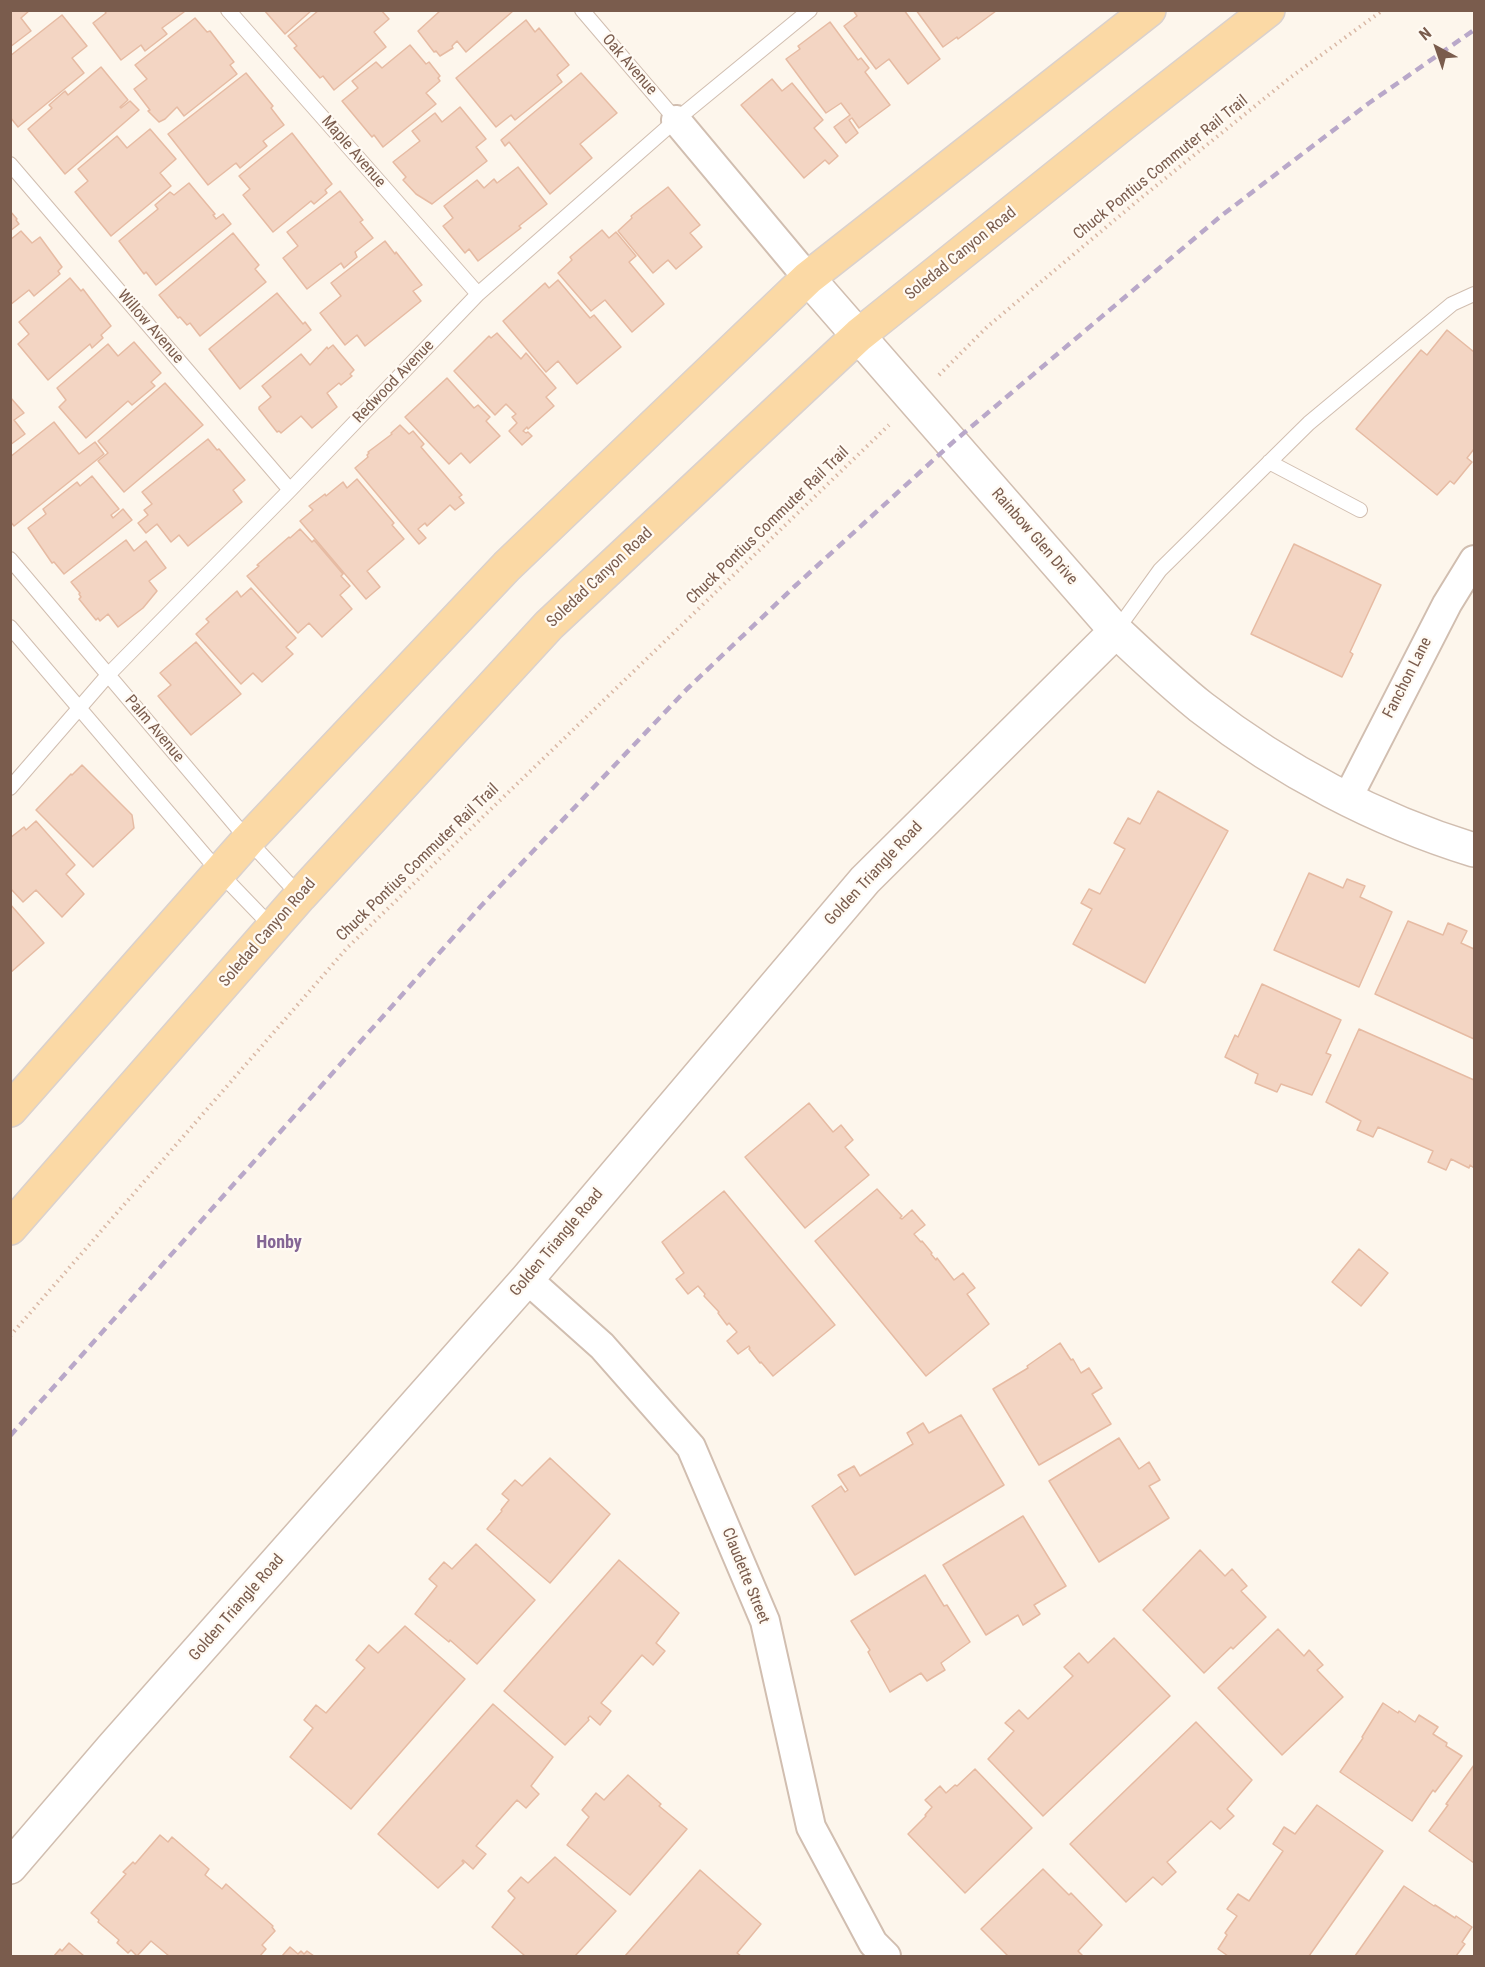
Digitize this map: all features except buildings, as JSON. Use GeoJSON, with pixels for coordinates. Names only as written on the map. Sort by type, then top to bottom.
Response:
{"type":"FeatureCollection","features":[{"type":"Feature","properties":{"kind":"main road"},"geometry":{"type":"LineString","coordinates":[[10,1110],[248,840],[507,566],[808,278],[1149,10]]}},
{"type":"Feature","properties":{"kind":"main road","name":"Soledad Canyon Road"},"geometry":{"type":"LineString","coordinates":[[10,1228],[272,927],[549,624],[859,336],[1268,10]]}},
{"type":"Feature","properties":{"kind":"street","name":"Rainbow Glen Drive"},"geometry":{"type":"LineString","coordinates":[[676,120],[808,278],[1116,630],[1157,670],[1238,734],[1296,771],[1347,799],[1397,822],[1474,850]]}},
{"type":"Feature","properties":{"kind":"street","name":"Fanchon Lane"},"geometry":{"type":"LineString","coordinates":[[1347,799],[1447,604],[1474,560]]}},
{"type":"Feature","properties":{"kind":"street","name":"Golden Triangle Road"},"geometry":{"type":"LineString","coordinates":[[10,1867],[113,1747],[527,1279],[865,880],[1116,630]]}},
{"type":"Feature","properties":{"kind":"street","name":"Claudette Street"},"geometry":{"type":"LineString","coordinates":[[527,1279],[602,1346],[691,1447],[765,1621],[811,1827],[873,1943],[886,1956]]}},
{"type":"Feature","properties":{"kind":"lane","name":"Maple Avenue"},"geometry":{"type":"LineString","coordinates":[[228,10],[477,294]]}},
{"type":"Feature","properties":{"kind":"lane","name":"Oak Avenue"},"geometry":{"type":"LineString","coordinates":[[582,10],[676,120]]}},
{"type":"Feature","properties":{"kind":"lane","name":"Redwood Avenue"},"geometry":{"type":"LineString","coordinates":[[10,788],[108,675],[290,490],[477,294],[676,120],[810,10]]}},
{"type":"Feature","properties":{"kind":"lane","name":"Willow Avenue"},"geometry":{"type":"LineString","coordinates":[[10,164],[290,490]]}},
{"type":"Feature","properties":{"kind":"lane"},"geometry":{"type":"LineString","coordinates":[[1116,630],[1160,570],[1309,423],[1452,304],[1474,294]]}},
{"type":"Feature","properties":{"kind":"lane"},"geometry":{"type":"LineString","coordinates":[[1269,462],[1360,510]]}},
{"type":"Feature","properties":{"kind":"lane","name":"Palm Avenue"},"geometry":{"type":"LineString","coordinates":[[10,559],[248,840],[300,896]]}},
{"type":"Feature","properties":{"kind":"lane"},"geometry":{"type":"LineString","coordinates":[[10,627],[219,872],[272,927]]}},
{"type":"Feature","properties":{"kind":"path","name":"Chuck Pontius Commuter Rail Trail"},"geometry":{"type":"LineString","coordinates":[[962,353],[987,327],[1158,184],[1291,77],[1383,10]]}},
{"type":"Feature","properties":{"kind":"path","name":"Chuck Pontius Commuter Rail Trail"},"geometry":{"type":"LineString","coordinates":[[10,1336],[347,948],[875,439]]}},
{"type":"Feature","properties":{"kind":"railway"},"geometry":{"type":"LineString","coordinates":[[10,1436],[481,906],[687,689],[795,586],[952,443],[1221,216],[1369,103],[1474,30]]}},
{"type":"Feature","properties":{"kind":"district","name":"Honby"},"geometry":{"type":"Point","coordinates":[279,1243]}}]}
